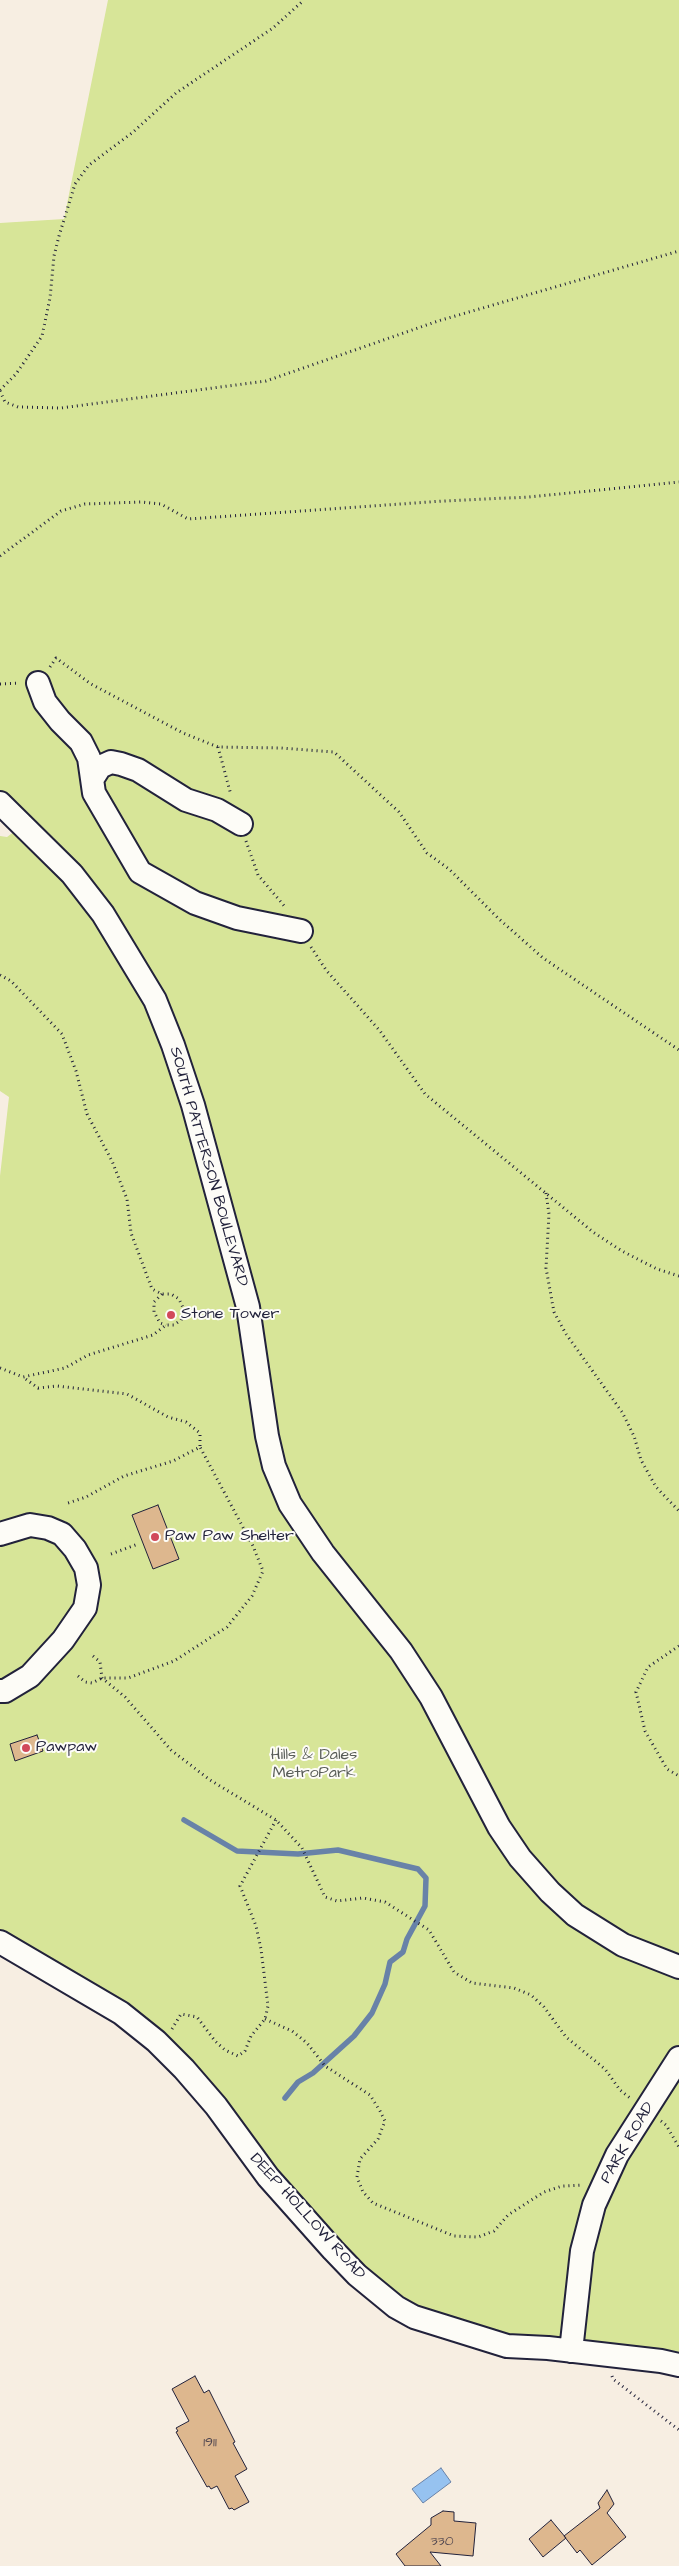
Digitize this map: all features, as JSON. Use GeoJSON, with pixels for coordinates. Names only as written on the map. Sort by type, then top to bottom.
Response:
{"type":"FeatureCollection","features":[{"type":"Feature","properties":{"kind":"street"},"geometry":{"type":"LineString","coordinates":[[38,683],[45,702],[60,721],[81,742],[89,758],[94,792],[140,872],[195,904],[237,918],[301,931]]}},
{"type":"Feature","properties":{"kind":"street"},"geometry":{"type":"LineString","coordinates":[[93,778],[100,767],[111,762],[121,764],[138,770],[186,800],[217,810],[241,824]]}},
{"type":"Feature","properties":{"kind":"street","name":"SOUTH PATTERSON BOULEVARD"},"geometry":{"type":"LineString","coordinates":[[0,803],[72,874],[103,914],[154,1000],[173,1045],[193,1105],[248,1307],[267,1436],[274,1466],[290,1504],[323,1554],[401,1651],[431,1697],[499,1827],[520,1858],[550,1892],[575,1915],[623,1945],[679,1967]]}},
{"type":"Feature","properties":{"kind":"street"},"geometry":{"type":"LineString","coordinates":[[0,1534],[30,1525],[48,1528],[62,1534],[75,1549],[82,1562],[89,1585],[85,1608],[63,1640],[30,1676],[5,1691],[0,1691]]}},
{"type":"Feature","properties":{"kind":"street","name":"DEEP HOLLOW ROAD"},"geometry":{"type":"LineString","coordinates":[[0,1942],[121,2013],[163,2048],[216,2106],[253,2159],[294,2206],[357,2275],[396,2307],[414,2317],[508,2346],[661,2361],[679,2366]]}},
{"type":"Feature","properties":{"kind":"street","name":"PARK ROAD"},"geometry":{"type":"LineString","coordinates":[[571,2352],[582,2251],[594,2205],[617,2156],[679,2058]]}},
{"type":"Feature","properties":{"kind":"path"},"geometry":{"type":"LineString","coordinates":[[304,0],[273,28],[176,93],[132,133],[89,164],[76,184],[59,236],[54,256],[50,298],[42,336],[16,374],[0,391],[5,402],[18,407],[61,408],[266,381],[438,321],[679,251]]}},
{"type":"Feature","properties":{"kind":"path"},"geometry":{"type":"LineString","coordinates":[[0,556],[61,511],[85,504],[142,502],[161,504],[188,519],[529,497],[679,482]]}},
{"type":"Feature","properties":{"kind":"path"},"geometry":{"type":"LineString","coordinates":[[0,684],[38,683],[56,658],[91,684],[183,733],[218,747],[281,748],[334,752],[399,812],[427,852],[449,869],[499,919],[544,958],[679,1050]]}},
{"type":"Feature","properties":{"kind":"path"},"geometry":{"type":"LineString","coordinates":[[218,747],[258,875],[279,898],[326,970],[380,1032],[425,1094],[593,1232],[622,1251],[657,1269],[679,1276]]}},
{"type":"Feature","properties":{"kind":"path"},"geometry":{"type":"LineString","coordinates":[[0,975],[11,981],[62,1034],[76,1071],[87,1114],[112,1161],[127,1199],[131,1233],[152,1288],[162,1294],[171,1294],[179,1299],[185,1312],[181,1320],[174,1325],[160,1323],[154,1312],[154,1302],[162,1294]]}},
{"type":"Feature","properties":{"kind":"path"},"geometry":{"type":"LineString","coordinates":[[546,1192],[549,1214],[546,1268],[554,1312],[566,1334],[622,1412],[634,1436],[640,1460],[656,1487],[679,1511]]}},
{"type":"Feature","properties":{"kind":"path"},"geometry":{"type":"LineString","coordinates":[[23,1377],[65,1368],[88,1355],[153,1336],[166,1325]]}},
{"type":"Feature","properties":{"kind":"path"},"geometry":{"type":"LineString","coordinates":[[0,1368],[23,1377],[38,1388],[57,1386],[127,1394],[168,1417],[186,1422],[200,1433],[200,1447],[253,1546],[263,1571],[252,1596],[227,1627],[201,1646],[174,1661],[128,1678],[102,1678],[92,1683],[85,1682],[78,1676]]}},
{"type":"Feature","properties":{"kind":"path"},"geometry":{"type":"LineString","coordinates":[[65,1504],[86,1497],[124,1476],[172,1461],[200,1447]]}},
{"type":"Feature","properties":{"kind":"path"},"geometry":{"type":"LineString","coordinates":[[110,1554],[138,1544]]}},
{"type":"Feature","properties":{"kind":"path"},"geometry":{"type":"LineString","coordinates":[[679,1646],[648,1667],[636,1692],[645,1731],[667,1769],[679,1776]]}},
{"type":"Feature","properties":{"kind":"path"},"geometry":{"type":"LineString","coordinates":[[93,1656],[100,1662],[102,1678],[125,1697],[171,1750],[210,1780],[276,1820],[302,1848],[325,1896],[337,1901],[363,1898],[385,1902],[429,1930],[454,1972],[472,1983],[514,1988],[531,1995],[544,2007],[566,2037],[605,2069],[620,2090],[666,2125],[679,2147]]}},
{"type":"Feature","properties":{"kind":"path"},"geometry":{"type":"LineString","coordinates":[[163,2048],[181,2014],[197,2016],[215,2041],[226,2050],[238,2056],[245,2050],[251,2036],[265,2018],[268,2006],[261,1949],[256,1926],[240,1886],[276,1820]]}},
{"type":"Feature","properties":{"kind":"path"},"geometry":{"type":"LineString","coordinates":[[265,2018],[292,2031],[307,2043],[318,2060],[325,2066],[370,2095],[385,2122],[378,2139],[360,2159],[358,2177],[363,2192],[374,2203],[454,2236],[478,2237],[494,2231],[508,2215],[544,2192],[562,2186],[605,2182]]}},
{"type":"Feature","properties":{"kind":"path"},"geometry":{"type":"LineString","coordinates":[[611,2357],[610,2367],[613,2379],[679,2430]]}},
{"type":"Feature","properties":{"kind":"green space","name":"Hills & Dales MetroPark"},"geometry":{"type":"Polygon","coordinates":[[[108,0],[679,0],[679,2365],[548,2348],[396,2307],[184,2069],[0,1942],[0,1176],[9,1097],[0,1091],[0,836],[7,837],[23,825],[0,803],[0,223],[64,219],[108,0]]]}},
{"type":"Feature","properties":{"kind":"water"},"geometry":{"type":"Polygon","coordinates":[[[441,2468],[451,2482],[423,2503],[412,2489],[441,2468]]]}},
{"type":"Feature","properties":{"kind":"building","name":"Paw Paw Shelter"},"geometry":{"type":"Polygon","coordinates":[[[158,1505],[179,1559],[153,1569],[132,1515],[158,1505]]]}},
{"type":"Feature","properties":{"kind":"building","name":"Pawpaw"},"geometry":{"type":"Polygon","coordinates":[[[37,1735],[43,1751],[15,1761],[10,1744],[37,1735]]]}},
{"type":"Feature","properties":{"kind":"building"},"geometry":{"type":"Polygon","coordinates":[[[195,2376],[204,2393],[209,2390],[247,2469],[235,2476],[249,2502],[234,2510],[232,2508],[229,2509],[217,2486],[211,2489],[209,2486],[207,2487],[176,2432],[178,2431],[176,2428],[189,2421],[172,2389],[195,2376]]]}},
{"type":"Feature","properties":{"kind":"building"},"geometry":{"type":"Polygon","coordinates":[[[607,2490],[614,2504],[607,2513],[626,2537],[592,2565],[580,2550],[577,2553],[564,2536],[600,2508],[598,2503],[607,2490]]]}},
{"type":"Feature","properties":{"kind":"building"},"geometry":{"type":"Polygon","coordinates":[[[443,2511],[454,2512],[454,2521],[476,2523],[473,2556],[430,2552],[441,2566],[405,2566],[396,2554],[431,2525],[431,2518],[443,2511]]]}},
{"type":"Feature","properties":{"kind":"building"},"geometry":{"type":"Polygon","coordinates":[[[551,2520],[566,2538],[543,2557],[529,2539],[551,2520]]]}},
{"type":"Feature","properties":{"kind":"waterway"},"geometry":{"type":"LineString","coordinates":[[184,1820],[237,1851],[298,1854],[338,1850],[418,1869],[426,1878],[425,1906],[407,1939],[403,1952],[390,1962],[385,1984],[372,2013],[354,2036],[313,2073],[298,2082],[285,2098]]}},
{"type":"Feature","properties":{"kind":"place","name":"Stone Tower"},"geometry":{"type":"Point","coordinates":[171,1315]}},
{"type":"Feature","properties":{"kind":"place","name":"Paw Paw Shelter"},"geometry":{"type":"Point","coordinates":[155,1537]}},
{"type":"Feature","properties":{"kind":"place","name":"Pawpaw"},"geometry":{"type":"Point","coordinates":[26,1748]}}]}
